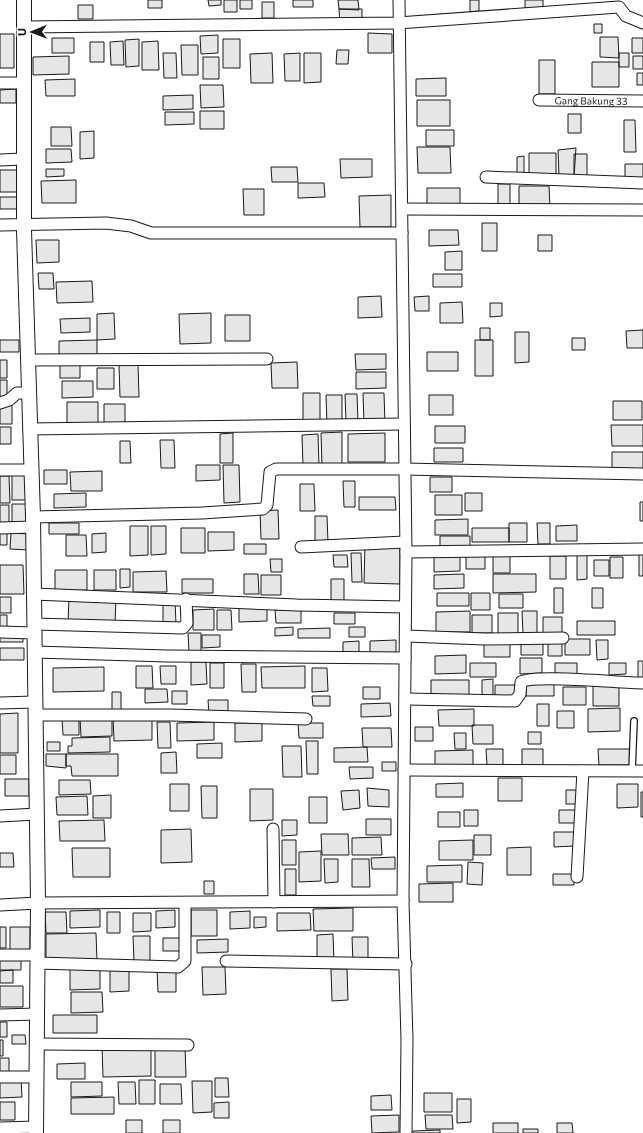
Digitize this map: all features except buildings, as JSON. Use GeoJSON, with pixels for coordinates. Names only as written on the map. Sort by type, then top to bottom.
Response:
{"type":"FeatureCollection","features":[{"type":"Feature","properties":{"kind":"street"},"geometry":{"type":"LineString","coordinates":[[0,1128],[36,1130],[38,903],[34,709],[35,652],[33,522],[24,226],[24,0]]}},
{"type":"Feature","properties":{"kind":"street"},"geometry":{"type":"LineString","coordinates":[[399,0],[398,23],[403,209],[403,424],[406,636],[403,901],[408,1040],[406,1133]]}},
{"type":"Feature","properties":{"kind":"street"},"geometry":{"type":"LineString","coordinates":[[24,27],[398,23],[619,7],[626,16],[643,23]]}},
{"type":"Feature","properties":{"kind":"street"},"geometry":{"type":"LineString","coordinates":[[0,83],[25,84]]}},
{"type":"Feature","properties":{"kind":"street","name":"Gang Bakung 33"},"geometry":{"type":"LineString","coordinates":[[539,100],[643,101]]}},
{"type":"Feature","properties":{"kind":"street"},"geometry":{"type":"LineString","coordinates":[[0,160],[24,159]]}},
{"type":"Feature","properties":{"kind":"street"},"geometry":{"type":"LineString","coordinates":[[486,177],[643,183]]}},
{"type":"Feature","properties":{"kind":"street"},"geometry":{"type":"LineString","coordinates":[[403,209],[643,210]]}},
{"type":"Feature","properties":{"kind":"street"},"geometry":{"type":"LineString","coordinates":[[0,225],[24,226],[106,223],[131,226],[151,233],[402,233]]}},
{"type":"Feature","properties":{"kind":"street"},"geometry":{"type":"LineString","coordinates":[[29,360],[267,359]]}},
{"type":"Feature","properties":{"kind":"street"},"geometry":{"type":"LineString","coordinates":[[0,403],[9,400],[17,393],[29,392]]}},
{"type":"Feature","properties":{"kind":"street"},"geometry":{"type":"LineString","coordinates":[[29,429],[403,424]]}},
{"type":"Feature","properties":{"kind":"street"},"geometry":{"type":"LineString","coordinates":[[0,528],[33,522],[263,509],[267,505],[270,472],[276,469],[404,469],[643,474]]}},
{"type":"Feature","properties":{"kind":"street"},"geometry":{"type":"LineString","coordinates":[[0,470],[31,470]]}},
{"type":"Feature","properties":{"kind":"street"},"geometry":{"type":"LineString","coordinates":[[301,547],[643,550]]}},
{"type":"Feature","properties":{"kind":"street"},"geometry":{"type":"LineString","coordinates":[[34,594],[186,599],[297,605],[405,607]]}},
{"type":"Feature","properties":{"kind":"street"},"geometry":{"type":"LineString","coordinates":[[0,632],[34,629],[183,628],[187,623],[186,599]]}},
{"type":"Feature","properties":{"kind":"street"},"geometry":{"type":"LineString","coordinates":[[406,636],[477,639],[563,638]]}},
{"type":"Feature","properties":{"kind":"street"},"geometry":{"type":"LineString","coordinates":[[35,652],[167,656],[405,658]]}},
{"type":"Feature","properties":{"kind":"street"},"geometry":{"type":"LineString","coordinates":[[406,699],[516,701],[520,694],[521,682],[525,680],[550,679],[643,683]]}},
{"type":"Feature","properties":{"kind":"street"},"geometry":{"type":"LineString","coordinates":[[0,703],[34,709],[306,720]]}},
{"type":"Feature","properties":{"kind":"street"},"geometry":{"type":"LineString","coordinates":[[404,770],[638,771]]}},
{"type":"Feature","properties":{"kind":"street"},"geometry":{"type":"LineString","coordinates":[[576,877],[583,771]]}},
{"type":"Feature","properties":{"kind":"street"},"geometry":{"type":"LineString","coordinates":[[0,816],[37,814]]}},
{"type":"Feature","properties":{"kind":"street"},"geometry":{"type":"LineString","coordinates":[[273,829],[274,902]]}},
{"type":"Feature","properties":{"kind":"street"},"geometry":{"type":"LineString","coordinates":[[0,905],[38,903],[403,901]]}},
{"type":"Feature","properties":{"kind":"street"},"geometry":{"type":"LineString","coordinates":[[0,955],[37,959],[178,966],[185,960],[185,903]]}},
{"type":"Feature","properties":{"kind":"street"},"geometry":{"type":"LineString","coordinates":[[226,961],[406,964]]}},
{"type":"Feature","properties":{"kind":"street"},"geometry":{"type":"LineString","coordinates":[[0,1014],[37,1014]]}},
{"type":"Feature","properties":{"kind":"street"},"geometry":{"type":"LineString","coordinates":[[36,1044],[188,1044]]}},
{"type":"Feature","properties":{"kind":"street"},"geometry":{"type":"LineString","coordinates":[[0,1077],[36,1077]]}},
{"type":"Feature","properties":{"kind":"lane"},"geometry":{"type":"LineString","coordinates":[[634,721],[638,771]]}}]}
